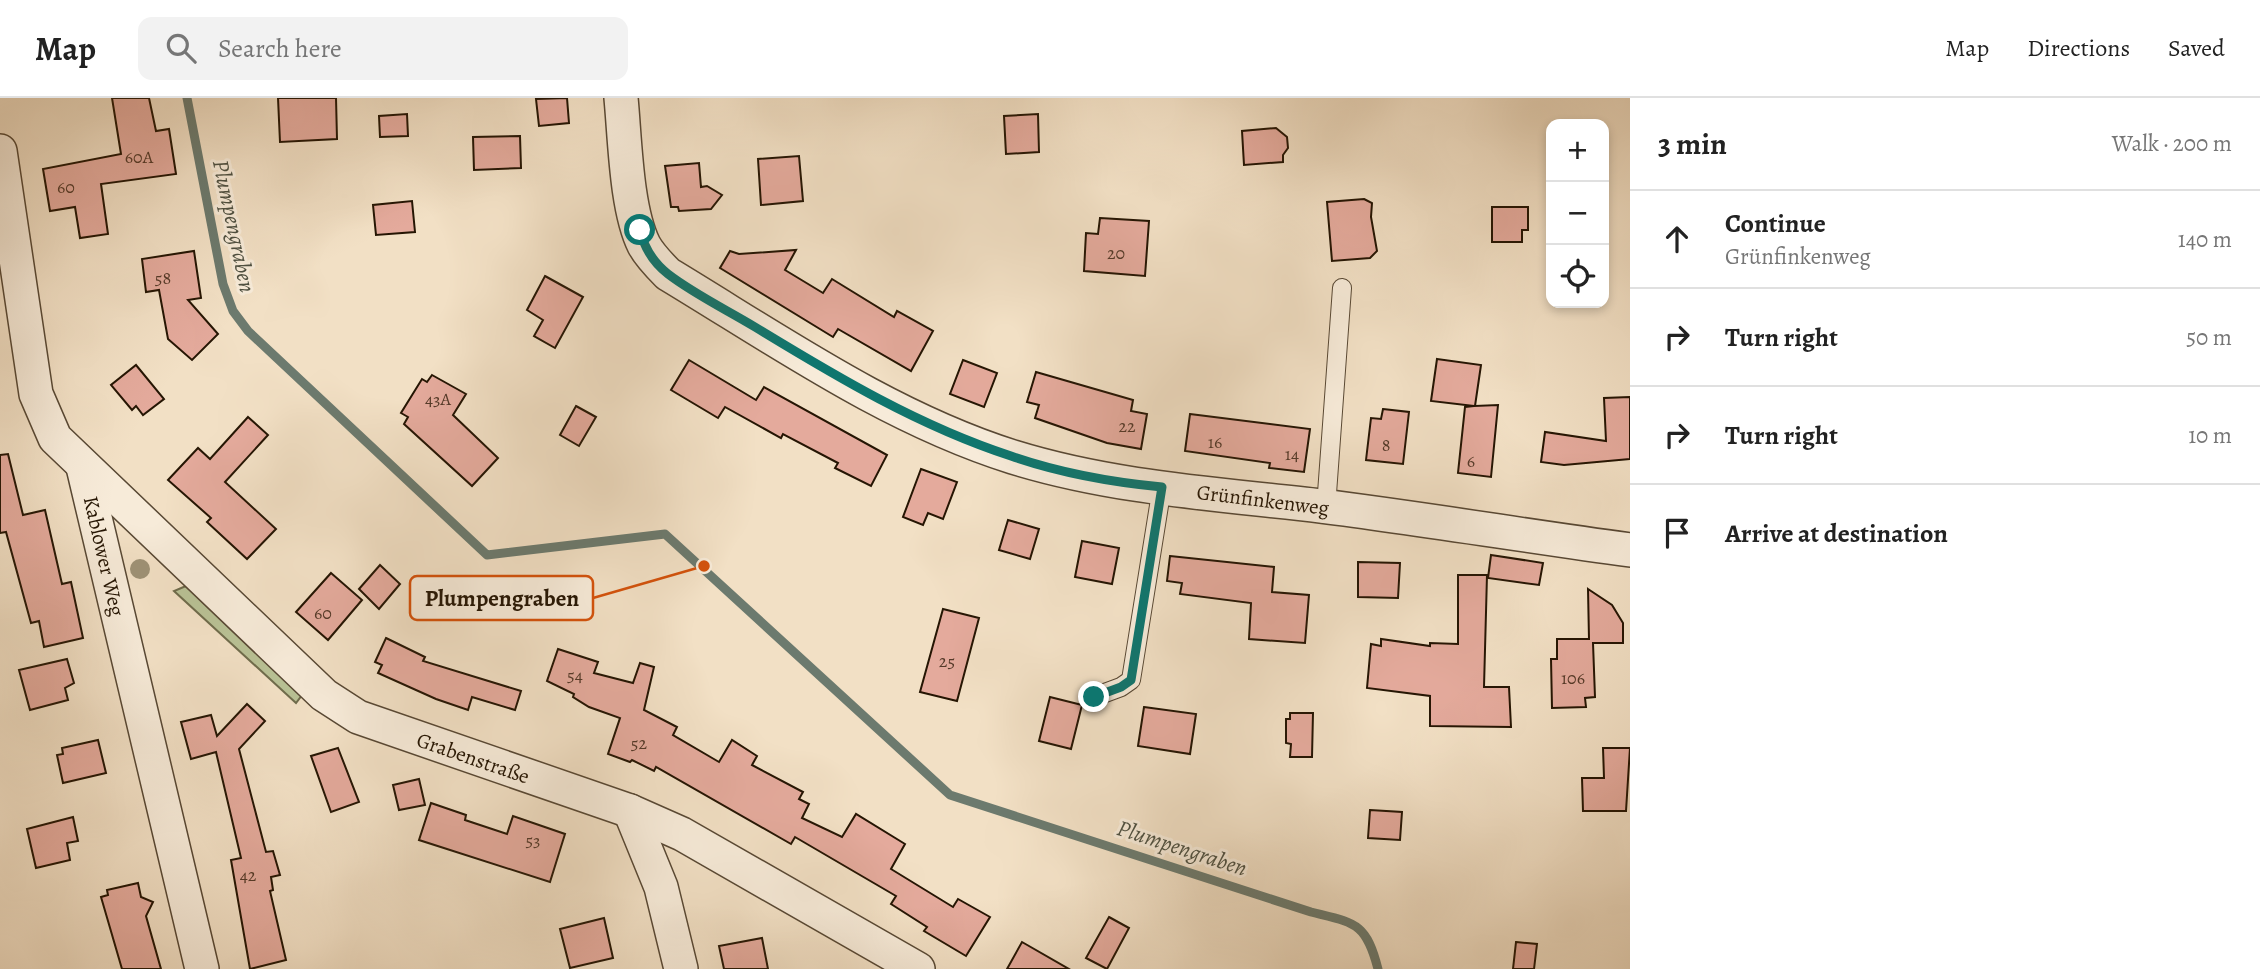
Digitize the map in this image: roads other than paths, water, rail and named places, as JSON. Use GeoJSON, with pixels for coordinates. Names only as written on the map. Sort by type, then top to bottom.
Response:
{"type":"FeatureCollection","features":[{"type":"Feature","properties":{"kind":"street","name":"Grünfinkenweg"},"geometry":{"type":"LineString","coordinates":[[621,98],[632,202],[643,243],[668,274],[848,383],[956,436],[1012,457],[1095,480],[1326,507],[1630,550]]}},
{"type":"Feature","properties":{"kind":"street","name":"Kablower Weg"},"geometry":{"type":"LineString","coordinates":[[0,151],[36,394],[55,438],[83,467],[202,969]]}},
{"type":"Feature","properties":{"kind":"street","name":"Grabenstraße"},"geometry":{"type":"LineString","coordinates":[[83,467],[324,695],[358,717],[630,811],[682,834],[918,969]]}},
{"type":"Feature","properties":{"kind":"street"},"geometry":{"type":"LineString","coordinates":[[630,811],[661,887],[681,969]]}},
{"type":"Feature","properties":{"kind":"lane"},"geometry":{"type":"LineString","coordinates":[[1326,507],[1342,288]]}},
{"type":"Feature","properties":{"kind":"lane"},"geometry":{"type":"LineString","coordinates":[[1094,697],[1121,687],[1131,680],[1162,487]]}},
{"type":"Feature","properties":{"kind":"waterway","name":"Plumpengraben"},"geometry":{"type":"LineString","coordinates":[[187,98],[223,284],[233,311],[248,331],[487,555],[665,534],[950,795],[1348,922],[1357,927],[1369,942],[1378,969]]}},
{"type":"Feature","properties":{"kind":"place","name":"Plumpengraben"},"geometry":{"type":"Point","coordinates":[704,566]}}]}
